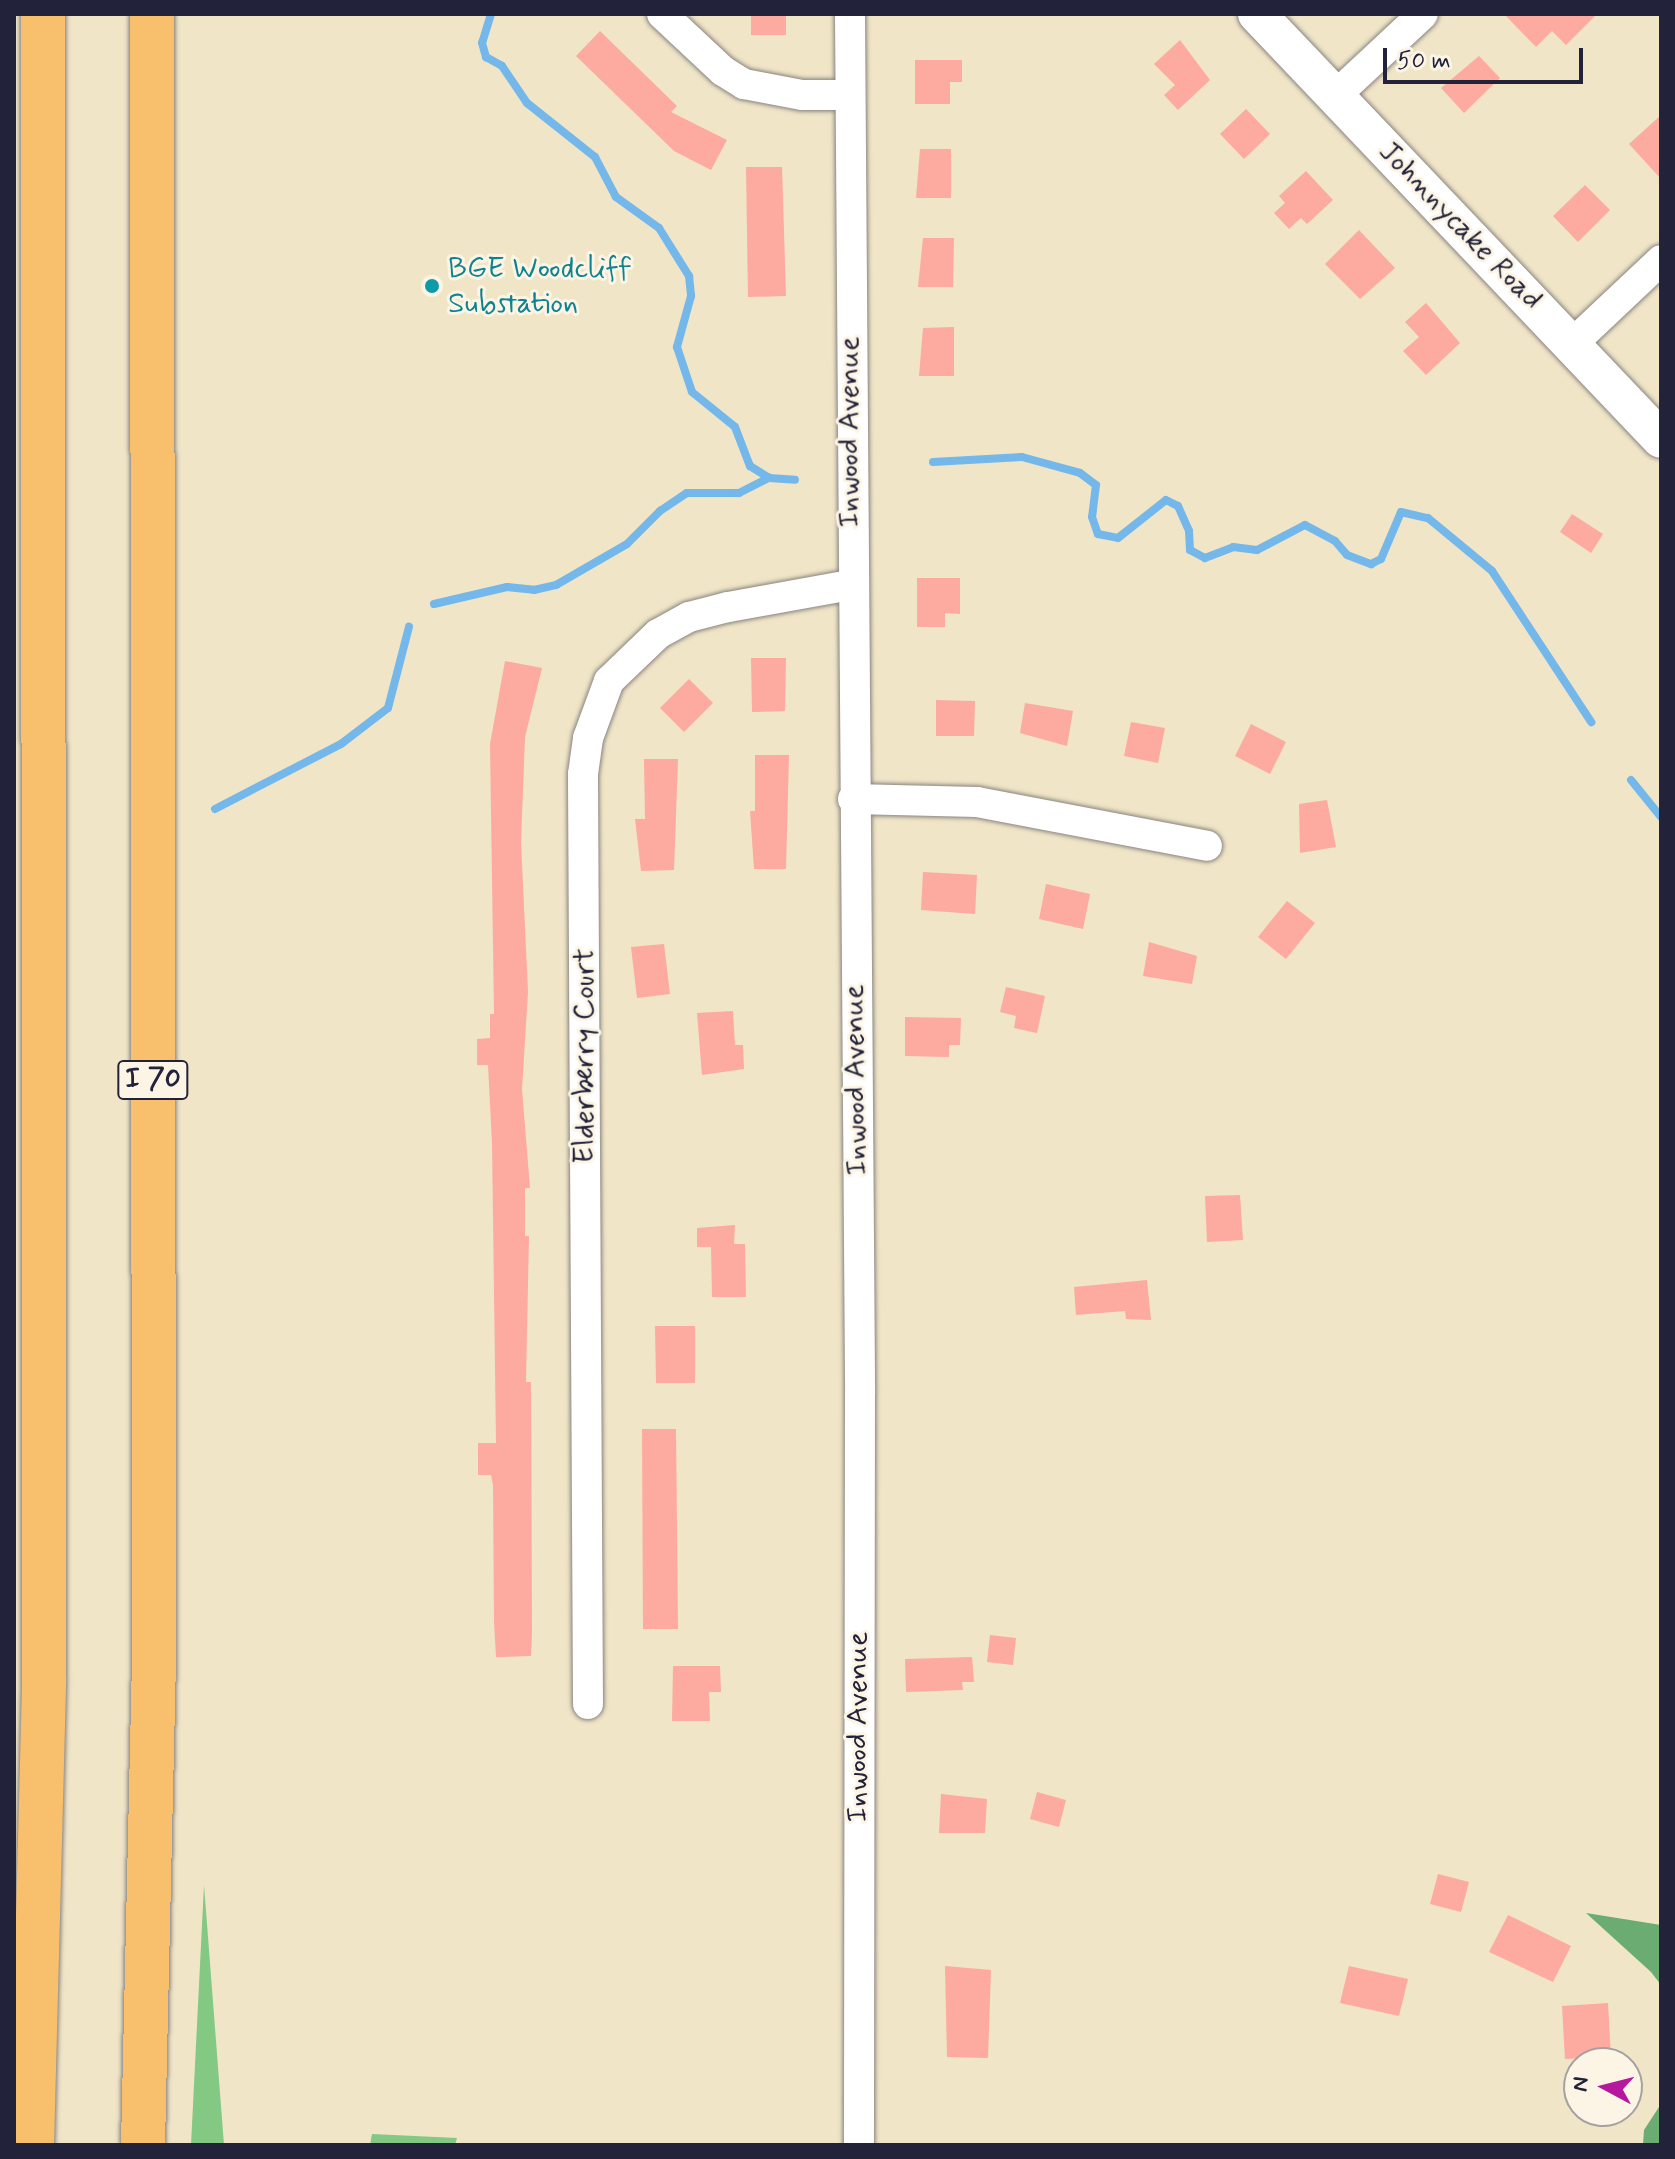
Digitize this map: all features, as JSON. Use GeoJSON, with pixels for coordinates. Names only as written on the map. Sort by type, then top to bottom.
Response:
{"type":"FeatureCollection","features":[{"type":"Feature","properties":{"kind":"highway"},"geometry":{"type":"LineString","coordinates":[[32,2145],[44,1681],[43,14]]}},
{"type":"Feature","properties":{"kind":"highway","name":"I 70"},"geometry":{"type":"LineString","coordinates":[[143,2145],[154,1673],[152,14]]}},
{"type":"Feature","properties":{"kind":"street"},"geometry":{"type":"LineString","coordinates":[[662,14],[723,71],[744,84],[802,95],[850,95]]}},
{"type":"Feature","properties":{"kind":"street","name":"Inwood Avenue"},"geometry":{"type":"LineString","coordinates":[[850,14],[850,585],[860,1394],[859,2145]]}},
{"type":"Feature","properties":{"kind":"street","name":"Johnnycake Road"},"geometry":{"type":"LineString","coordinates":[[1257,14],[1661,439]]}},
{"type":"Feature","properties":{"kind":"street"},"geometry":{"type":"LineString","coordinates":[[1335,96],[1423,14]]}},
{"type":"Feature","properties":{"kind":"street"},"geometry":{"type":"LineString","coordinates":[[1572,344],[1661,260]]}},
{"type":"Feature","properties":{"kind":"street","name":"Elderberry Court"},"geometry":{"type":"LineString","coordinates":[[588,1704],[583,774],[588,738],[609,681],[658,634],[689,617],[728,607],[850,585]]}},
{"type":"Feature","properties":{"kind":"street"},"geometry":{"type":"LineString","coordinates":[[853,799],[977,802],[1207,846]]}},
{"type":"Feature","properties":{"kind":"green space"},"geometry":{"type":"Polygon","coordinates":[[[204,1885],[224,2145],[191,2145],[204,1885]]]}},
{"type":"Feature","properties":{"kind":"green space"},"geometry":{"type":"Polygon","coordinates":[[[1586,1913],[1661,1925],[1661,1985],[1651,1972],[1586,1913]]]}},
{"type":"Feature","properties":{"kind":"green space"},"geometry":{"type":"Polygon","coordinates":[[[1661,2104],[1661,2145],[1643,2145],[1644,2130],[1661,2104]]]}},
{"type":"Feature","properties":{"kind":"green space"},"geometry":{"type":"Polygon","coordinates":[[[372,2134],[457,2138],[455,2145],[370,2145],[372,2134]]]}},
{"type":"Feature","properties":{"kind":"building"},"geometry":{"type":"Polygon","coordinates":[[[751,14],[786,14],[786,35],[751,35],[751,14]]]}},
{"type":"Feature","properties":{"kind":"building"},"geometry":{"type":"Polygon","coordinates":[[[1504,14],[1597,14],[1566,45],[1552,31],[1536,47],[1504,14]]]}},
{"type":"Feature","properties":{"kind":"building"},"geometry":{"type":"Polygon","coordinates":[[[600,31],[677,106],[671,112],[727,140],[711,170],[674,151],[576,56],[600,31]]]}},
{"type":"Feature","properties":{"kind":"building"},"geometry":{"type":"Polygon","coordinates":[[[1180,40],[1210,80],[1178,110],[1164,95],[1175,85],[1154,64],[1180,40]]]}},
{"type":"Feature","properties":{"kind":"building"},"geometry":{"type":"Polygon","coordinates":[[[1479,56],[1500,78],[1464,113],[1441,88],[1479,56]]]}},
{"type":"Feature","properties":{"kind":"building"},"geometry":{"type":"Polygon","coordinates":[[[915,60],[962,60],[962,82],[950,82],[950,104],[915,104],[915,60]]]}},
{"type":"Feature","properties":{"kind":"building"},"geometry":{"type":"Polygon","coordinates":[[[1246,109],[1270,134],[1244,159],[1220,134],[1246,109]]]}},
{"type":"Feature","properties":{"kind":"building"},"geometry":{"type":"Polygon","coordinates":[[[1661,115],[1661,179],[1629,144],[1661,115]]]}},
{"type":"Feature","properties":{"kind":"building"},"geometry":{"type":"Polygon","coordinates":[[[920,149],[951,149],[951,198],[916,198],[920,149]]]}},
{"type":"Feature","properties":{"kind":"building"},"geometry":{"type":"Polygon","coordinates":[[[746,167],[782,167],[786,296],[748,297],[746,167]]]}},
{"type":"Feature","properties":{"kind":"building"},"geometry":{"type":"Polygon","coordinates":[[[1306,171],[1333,200],[1307,224],[1301,218],[1289,229],[1274,213],[1285,203],[1279,196],[1306,171]]]}},
{"type":"Feature","properties":{"kind":"building"},"geometry":{"type":"Polygon","coordinates":[[[1585,185],[1610,210],[1578,242],[1553,216],[1585,185]]]}},
{"type":"Feature","properties":{"kind":"building"},"geometry":{"type":"Polygon","coordinates":[[[1359,230],[1395,268],[1360,299],[1325,264],[1359,230]]]}},
{"type":"Feature","properties":{"kind":"building"},"geometry":{"type":"Polygon","coordinates":[[[923,238],[954,238],[953,287],[918,287],[923,238]]]}},
{"type":"Feature","properties":{"kind":"building"},"geometry":{"type":"Polygon","coordinates":[[[1426,303],[1460,343],[1426,375],[1403,351],[1419,337],[1405,322],[1426,303]]]}},
{"type":"Feature","properties":{"kind":"building"},"geometry":{"type":"Polygon","coordinates":[[[954,327],[954,376],[919,376],[923,328],[954,327]]]}},
{"type":"Feature","properties":{"kind":"building"},"geometry":{"type":"Polygon","coordinates":[[[1572,514],[1603,534],[1591,553],[1560,532],[1572,514]]]}},
{"type":"Feature","properties":{"kind":"building"},"geometry":{"type":"Polygon","coordinates":[[[917,578],[960,578],[960,614],[945,613],[945,627],[917,627],[917,578]]]}},
{"type":"Feature","properties":{"kind":"building"},"geometry":{"type":"Polygon","coordinates":[[[751,658],[786,658],[785,711],[752,712],[751,658]]]}},
{"type":"Feature","properties":{"kind":"building"},"geometry":{"type":"Polygon","coordinates":[[[505,661],[542,668],[525,737],[521,842],[528,992],[522,1089],[530,1188],[525,1188],[525,1236],[529,1236],[526,1382],[531,1382],[531,1656],[496,1657],[493,1485],[491,1475],[478,1475],[478,1443],[496,1443],[492,1143],[488,1065],[477,1065],[477,1039],[490,1038],[490,1014],[494,1014],[490,744],[505,661]]]}},
{"type":"Feature","properties":{"kind":"building"},"geometry":{"type":"Polygon","coordinates":[[[689,679],[713,703],[684,732],[660,708],[689,679]]]}},
{"type":"Feature","properties":{"kind":"building"},"geometry":{"type":"Polygon","coordinates":[[[936,700],[975,701],[974,736],[936,736],[936,700]]]}},
{"type":"Feature","properties":{"kind":"building"},"geometry":{"type":"Polygon","coordinates":[[[1025,703],[1073,711],[1067,746],[1020,733],[1025,703]]]}},
{"type":"Feature","properties":{"kind":"building"},"geometry":{"type":"Polygon","coordinates":[[[1131,722],[1165,728],[1158,763],[1124,756],[1131,722]]]}},
{"type":"Feature","properties":{"kind":"building"},"geometry":{"type":"Polygon","coordinates":[[[1251,724],[1286,742],[1270,774],[1235,756],[1251,724]]]}},
{"type":"Feature","properties":{"kind":"building"},"geometry":{"type":"Polygon","coordinates":[[[755,755],[789,755],[786,869],[754,869],[750,811],[755,811],[755,755]]]}},
{"type":"Feature","properties":{"kind":"building"},"geometry":{"type":"Polygon","coordinates":[[[644,759],[678,759],[674,870],[641,871],[635,819],[645,819],[644,759]]]}},
{"type":"Feature","properties":{"kind":"building"},"geometry":{"type":"Polygon","coordinates":[[[1327,800],[1336,847],[1300,853],[1299,804],[1327,800]]]}},
{"type":"Feature","properties":{"kind":"building"},"geometry":{"type":"Polygon","coordinates":[[[923,872],[977,875],[975,914],[921,910],[923,872]]]}},
{"type":"Feature","properties":{"kind":"building"},"geometry":{"type":"Polygon","coordinates":[[[1046,884],[1090,894],[1083,929],[1039,919],[1046,884]]]}},
{"type":"Feature","properties":{"kind":"building"},"geometry":{"type":"Polygon","coordinates":[[[1287,901],[1315,923],[1286,959],[1258,937],[1287,901]]]}},
{"type":"Feature","properties":{"kind":"building"},"geometry":{"type":"Polygon","coordinates":[[[1149,942],[1197,956],[1192,984],[1143,976],[1149,942]]]}},
{"type":"Feature","properties":{"kind":"building"},"geometry":{"type":"Polygon","coordinates":[[[664,944],[670,994],[637,998],[631,947],[664,944]]]}},
{"type":"Feature","properties":{"kind":"building"},"geometry":{"type":"Polygon","coordinates":[[[1006,987],[1045,996],[1037,1033],[1014,1028],[1016,1016],[1000,1012],[1006,987]]]}},
{"type":"Feature","properties":{"kind":"building"},"geometry":{"type":"Polygon","coordinates":[[[733,1011],[735,1045],[743,1045],[744,1069],[702,1075],[697,1013],[733,1011]]]}},
{"type":"Feature","properties":{"kind":"building"},"geometry":{"type":"Polygon","coordinates":[[[905,1017],[961,1018],[960,1045],[949,1045],[949,1057],[905,1056],[905,1017]]]}},
{"type":"Feature","properties":{"kind":"building"},"geometry":{"type":"Polygon","coordinates":[[[1240,1195],[1243,1240],[1207,1242],[1205,1196],[1240,1195]]]}},
{"type":"Feature","properties":{"kind":"building"},"geometry":{"type":"Polygon","coordinates":[[[735,1225],[734,1244],[745,1244],[746,1297],[712,1297],[711,1247],[697,1247],[697,1228],[735,1225]]]}},
{"type":"Feature","properties":{"kind":"building"},"geometry":{"type":"Polygon","coordinates":[[[1147,1280],[1151,1320],[1126,1319],[1125,1311],[1076,1315],[1074,1287],[1147,1280]]]}},
{"type":"Feature","properties":{"kind":"building"},"geometry":{"type":"Polygon","coordinates":[[[655,1326],[695,1326],[695,1383],[656,1383],[655,1326]]]}},
{"type":"Feature","properties":{"kind":"building"},"geometry":{"type":"Polygon","coordinates":[[[642,1429],[676,1429],[678,1629],[643,1629],[642,1429]]]}},
{"type":"Feature","properties":{"kind":"building"},"geometry":{"type":"Polygon","coordinates":[[[990,1635],[1016,1638],[1013,1665],[987,1662],[990,1635]]]}},
{"type":"Feature","properties":{"kind":"building"},"geometry":{"type":"Polygon","coordinates":[[[972,1657],[974,1682],[962,1682],[963,1690],[906,1692],[905,1659],[972,1657]]]}},
{"type":"Feature","properties":{"kind":"building"},"geometry":{"type":"Polygon","coordinates":[[[673,1666],[720,1666],[721,1692],[709,1692],[710,1721],[672,1721],[673,1666]]]}},
{"type":"Feature","properties":{"kind":"building"},"geometry":{"type":"Polygon","coordinates":[[[1037,1792],[1066,1800],[1059,1827],[1030,1819],[1037,1792]]]}},
{"type":"Feature","properties":{"kind":"building"},"geometry":{"type":"Polygon","coordinates":[[[941,1794],[987,1799],[985,1833],[939,1833],[941,1794]]]}},
{"type":"Feature","properties":{"kind":"building"},"geometry":{"type":"Polygon","coordinates":[[[1438,1874],[1469,1882],[1461,1912],[1430,1904],[1438,1874]]]}},
{"type":"Feature","properties":{"kind":"building"},"geometry":{"type":"Polygon","coordinates":[[[1508,1915],[1571,1946],[1553,1982],[1489,1952],[1508,1915]]]}},
{"type":"Feature","properties":{"kind":"building"},"geometry":{"type":"Polygon","coordinates":[[[945,1966],[991,1970],[988,2058],[947,2057],[945,1966]]]}},
{"type":"Feature","properties":{"kind":"building"},"geometry":{"type":"Polygon","coordinates":[[[1349,1966],[1408,1979],[1399,2016],[1340,2003],[1349,1966]]]}},
{"type":"Feature","properties":{"kind":"building"},"geometry":{"type":"Polygon","coordinates":[[[1608,2003],[1610,2047],[1564,2047],[1562,2006],[1608,2003]]]}},
{"type":"Feature","properties":{"kind":"waterway"},"geometry":{"type":"LineString","coordinates":[[491,14],[482,43],[486,57],[502,66],[527,103],[595,157],[616,197],[659,228],[689,276],[691,296],[677,347],[692,392],[735,427],[750,466],[769,478],[795,480]]}},
{"type":"Feature","properties":{"kind":"waterway"},"geometry":{"type":"LineString","coordinates":[[933,462],[1022,457],[1080,473],[1096,485],[1092,517],[1098,534],[1118,538],[1166,500],[1178,506],[1189,531],[1190,550],[1205,558],[1233,547],[1257,550],[1305,525],[1335,541],[1347,555],[1371,564],[1381,559],[1401,512],[1428,518],[1492,571],[1591,722]]}},
{"type":"Feature","properties":{"kind":"waterway"},"geometry":{"type":"LineString","coordinates":[[434,604],[507,587],[534,590],[556,585],[627,544],[660,511],[687,493],[739,493],[769,478]]}},
{"type":"Feature","properties":{"kind":"waterway"},"geometry":{"type":"LineString","coordinates":[[215,809],[341,744],[388,708],[409,627]]}},
{"type":"Feature","properties":{"kind":"waterway"},"geometry":{"type":"LineString","coordinates":[[1631,780],[1661,817]]}},
{"type":"Feature","properties":{"kind":"place","name":"BGE Woodcliff Substation"},"geometry":{"type":"Point","coordinates":[432,286]}}]}
